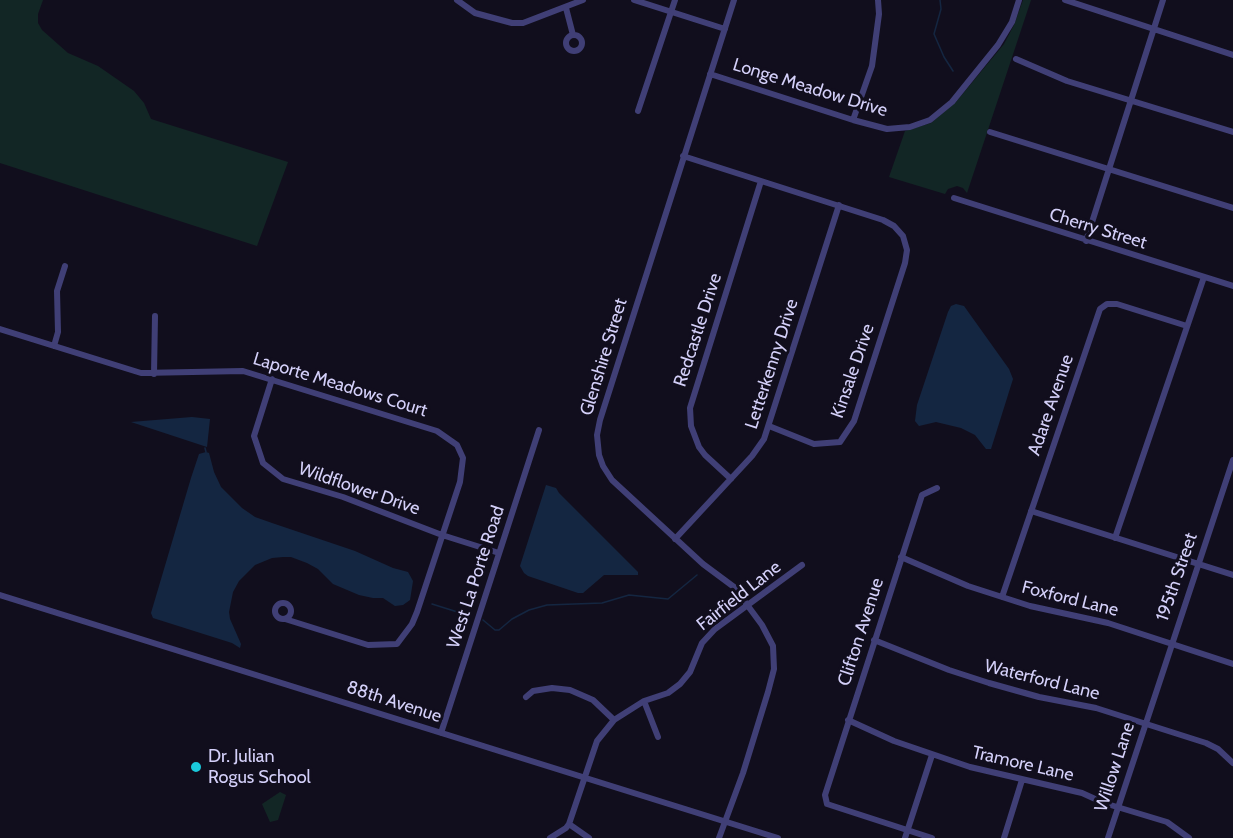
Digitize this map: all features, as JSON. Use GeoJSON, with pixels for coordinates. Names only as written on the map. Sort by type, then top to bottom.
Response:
{"type":"FeatureCollection","features":[{"type":"Feature","properties":{"kind":"street"},"geometry":{"type":"LineString","coordinates":[[457,0],[476,13],[512,23],[523,23],[583,0]]}},
{"type":"Feature","properties":{"kind":"street"},"geometry":{"type":"LineString","coordinates":[[634,0],[724,29]]}},
{"type":"Feature","properties":{"kind":"street"},"geometry":{"type":"LineString","coordinates":[[638,111],[675,0]]}},
{"type":"Feature","properties":{"kind":"street","name":"Glenshire Street"},"geometry":{"type":"LineString","coordinates":[[718,838],[746,763],[774,669],[773,646],[749,604],[731,584],[703,564],[612,480],[599,455],[597,435],[734,0]]}},
{"type":"Feature","properties":{"kind":"street"},"geometry":{"type":"LineString","coordinates":[[854,120],[872,66],[879,14],[878,0]]}},
{"type":"Feature","properties":{"kind":"street","name":"Longe Meadow Drive"},"geometry":{"type":"LineString","coordinates":[[710,74],[887,129],[910,127],[930,120],[952,102],[998,45],[1012,22],[1019,0]]}},
{"type":"Feature","properties":{"kind":"street"},"geometry":{"type":"LineString","coordinates":[[1065,0],[1233,55]]}},
{"type":"Feature","properties":{"kind":"street"},"geometry":{"type":"LineString","coordinates":[[1086,241],[1163,0]]}},
{"type":"Feature","properties":{"kind":"street"},"geometry":{"type":"LineString","coordinates":[[566,8],[573,34]]}},
{"type":"Feature","properties":{"kind":"street"},"geometry":{"type":"LineString","coordinates":[[1016,59],[1067,81],[1233,132]]}},
{"type":"Feature","properties":{"kind":"street"},"geometry":{"type":"LineString","coordinates":[[990,132],[1233,208]]}},
{"type":"Feature","properties":{"kind":"street"},"geometry":{"type":"LineString","coordinates":[[683,156],[839,205]]}},
{"type":"Feature","properties":{"kind":"street","name":"Redcastle Drive"},"geometry":{"type":"LineString","coordinates":[[731,479],[705,456],[699,447],[691,426],[690,408],[761,181]]}},
{"type":"Feature","properties":{"kind":"street","name":"Cherry Street"},"geometry":{"type":"LineString","coordinates":[[954,198],[1233,286]]}},
{"type":"Feature","properties":{"kind":"street","name":"Letterkenny Drive"},"geometry":{"type":"LineString","coordinates":[[675,539],[761,444],[839,205]]}},
{"type":"Feature","properties":{"kind":"street","name":"Kinsale Drive"},"geometry":{"type":"LineString","coordinates":[[768,426],[814,444],[840,442],[854,421],[905,263],[907,250],[903,236],[894,226],[839,205]]}},
{"type":"Feature","properties":{"kind":"street"},"geometry":{"type":"LineString","coordinates":[[54,346],[58,332],[57,291],[65,266]]}},
{"type":"Feature","properties":{"kind":"street"},"geometry":{"type":"LineString","coordinates":[[1115,538],[1204,277]]}},
{"type":"Feature","properties":{"kind":"street","name":"Adare Avenue"},"geometry":{"type":"LineString","coordinates":[[1002,597],[1100,309],[1107,304],[1117,304],[1187,326]]}},
{"type":"Feature","properties":{"kind":"street"},"geometry":{"type":"LineString","coordinates":[[154,316],[154,374]]}},
{"type":"Feature","properties":{"kind":"street","name":"Laporte Meadows Court"},"geometry":{"type":"LineString","coordinates":[[0,329],[141,373],[235,370],[272,379],[437,431],[458,445],[463,458],[462,469],[442,535]]}},
{"type":"Feature","properties":{"kind":"street","name":"Wildflower Drive"},"geometry":{"type":"LineString","coordinates":[[272,379],[254,436],[263,463],[282,479],[343,497],[442,535],[499,553]]}},
{"type":"Feature","properties":{"kind":"street","name":"West La Porte Road"},"geometry":{"type":"LineString","coordinates":[[441,733],[539,430]]}},
{"type":"Feature","properties":{"kind":"street","name":"195th Street"},"geometry":{"type":"LineString","coordinates":[[1151,705],[1233,460]]}},
{"type":"Feature","properties":{"kind":"street"},"geometry":{"type":"LineString","coordinates":[[1225,485],[1233,487]]}},
{"type":"Feature","properties":{"kind":"street","name":"Clifton Avenue"},"geometry":{"type":"LineString","coordinates":[[908,830],[827,804],[825,795],[922,495],[937,488]]}},
{"type":"Feature","properties":{"kind":"street"},"geometry":{"type":"LineString","coordinates":[[1031,511],[1233,575]]}},
{"type":"Feature","properties":{"kind":"street"},"geometry":{"type":"LineString","coordinates":[[285,619],[368,645],[397,644],[412,624],[417,612],[442,535]]}},
{"type":"Feature","properties":{"kind":"street","name":"Foxford Lane"},"geometry":{"type":"LineString","coordinates":[[901,557],[968,586],[1002,597],[1030,606],[1108,622],[1233,664]]}},
{"type":"Feature","properties":{"kind":"street","name":"Fairfield Lane"},"geometry":{"type":"LineString","coordinates":[[569,824],[597,741],[614,720],[644,701],[668,693],[680,684],[690,672],[702,644],[716,629],[802,565]]}},
{"type":"Feature","properties":{"kind":"street","name":"88th Avenue"},"geometry":{"type":"LineString","coordinates":[[0,595],[778,838]]}},
{"type":"Feature","properties":{"kind":"street","name":"Waterford Lane"},"geometry":{"type":"LineString","coordinates":[[874,640],[949,670],[989,683],[1096,708],[1212,745],[1233,763]]}},
{"type":"Feature","properties":{"kind":"street"},"geometry":{"type":"LineString","coordinates":[[526,697],[533,691],[552,688],[570,690],[593,700],[614,720]]}},
{"type":"Feature","properties":{"kind":"street"},"geometry":{"type":"LineString","coordinates":[[644,701],[658,737]]}},
{"type":"Feature","properties":{"kind":"street","name":"Willow Lane"},"geometry":{"type":"LineString","coordinates":[[1108,838],[1151,705]]}},
{"type":"Feature","properties":{"kind":"street","name":"Tramore Lane"},"geometry":{"type":"LineString","coordinates":[[849,720],[932,755],[970,768],[1082,792],[1104,803],[1167,822],[1189,838]]}},
{"type":"Feature","properties":{"kind":"street"},"geometry":{"type":"LineString","coordinates":[[905,838],[932,755]]}},
{"type":"Feature","properties":{"kind":"street"},"geometry":{"type":"LineString","coordinates":[[1004,838],[1022,780]]}},
{"type":"Feature","properties":{"kind":"street"},"geometry":{"type":"LineString","coordinates":[[550,838],[569,824],[589,838]]}},
{"type":"Feature","properties":{"kind":"street"},"geometry":{"type":"LineString","coordinates":[[908,830],[932,838]]}},
{"type":"Feature","properties":{"kind":"green space"},"geometry":{"type":"Polygon","coordinates":[[[0,0],[43,0],[38,14],[38,23],[42,30],[68,53],[98,66],[134,91],[144,103],[151,119],[288,162],[257,246],[0,163],[0,0]]]}},
{"type":"Feature","properties":{"kind":"green space"},"geometry":{"type":"Polygon","coordinates":[[[1023,0],[1031,0],[967,193],[963,188],[957,186],[948,189],[945,194],[889,177],[905,131],[931,123],[956,102],[1004,44],[1023,0]]]}},
{"type":"Feature","properties":{"kind":"green space"},"geometry":{"type":"Polygon","coordinates":[[[280,792],[286,795],[278,820],[270,822],[262,804],[280,792]]]}},
{"type":"Feature","properties":{"kind":"water"},"geometry":{"type":"Polygon","coordinates":[[[956,304],[964,306],[1009,369],[1013,379],[991,449],[986,449],[975,435],[961,428],[936,422],[919,426],[915,421],[917,405],[948,312],[951,306],[956,304]]]}},
{"type":"Feature","properties":{"kind":"water"},"geometry":{"type":"Polygon","coordinates":[[[192,417],[210,419],[207,447],[131,422],[192,417]]]}},
{"type":"Feature","properties":{"kind":"water"},"geometry":{"type":"Polygon","coordinates":[[[209,453],[221,487],[242,508],[255,517],[355,551],[393,568],[408,572],[413,581],[410,600],[403,605],[395,606],[383,598],[359,595],[333,584],[318,569],[307,563],[291,557],[283,557],[272,558],[255,565],[239,581],[233,592],[229,612],[241,644],[240,648],[232,643],[153,618],[151,613],[191,478],[199,454],[209,453]]]}},
{"type":"Feature","properties":{"kind":"water"},"geometry":{"type":"Polygon","coordinates":[[[546,485],[556,488],[638,572],[638,575],[604,575],[583,593],[578,593],[524,573],[520,566],[546,485]]]}},
{"type":"Feature","properties":{"kind":"waterway"},"geometry":{"type":"LineString","coordinates":[[940,0],[941,9],[934,34],[953,71]]}},
{"type":"Feature","properties":{"kind":"waterway"},"geometry":{"type":"LineString","coordinates":[[205,448],[206,452]]}},
{"type":"Feature","properties":{"kind":"waterway"},"geometry":{"type":"LineString","coordinates":[[483,620],[495,630],[499,630],[512,619],[529,610],[547,605],[602,603],[629,595],[668,599],[697,575]]}},
{"type":"Feature","properties":{"kind":"waterway"},"geometry":{"type":"LineString","coordinates":[[432,604],[467,615]]}},
{"type":"Feature","properties":{"kind":"place","name":"Dr. Julian Rogus School"},"geometry":{"type":"Point","coordinates":[196,767]}}]}
